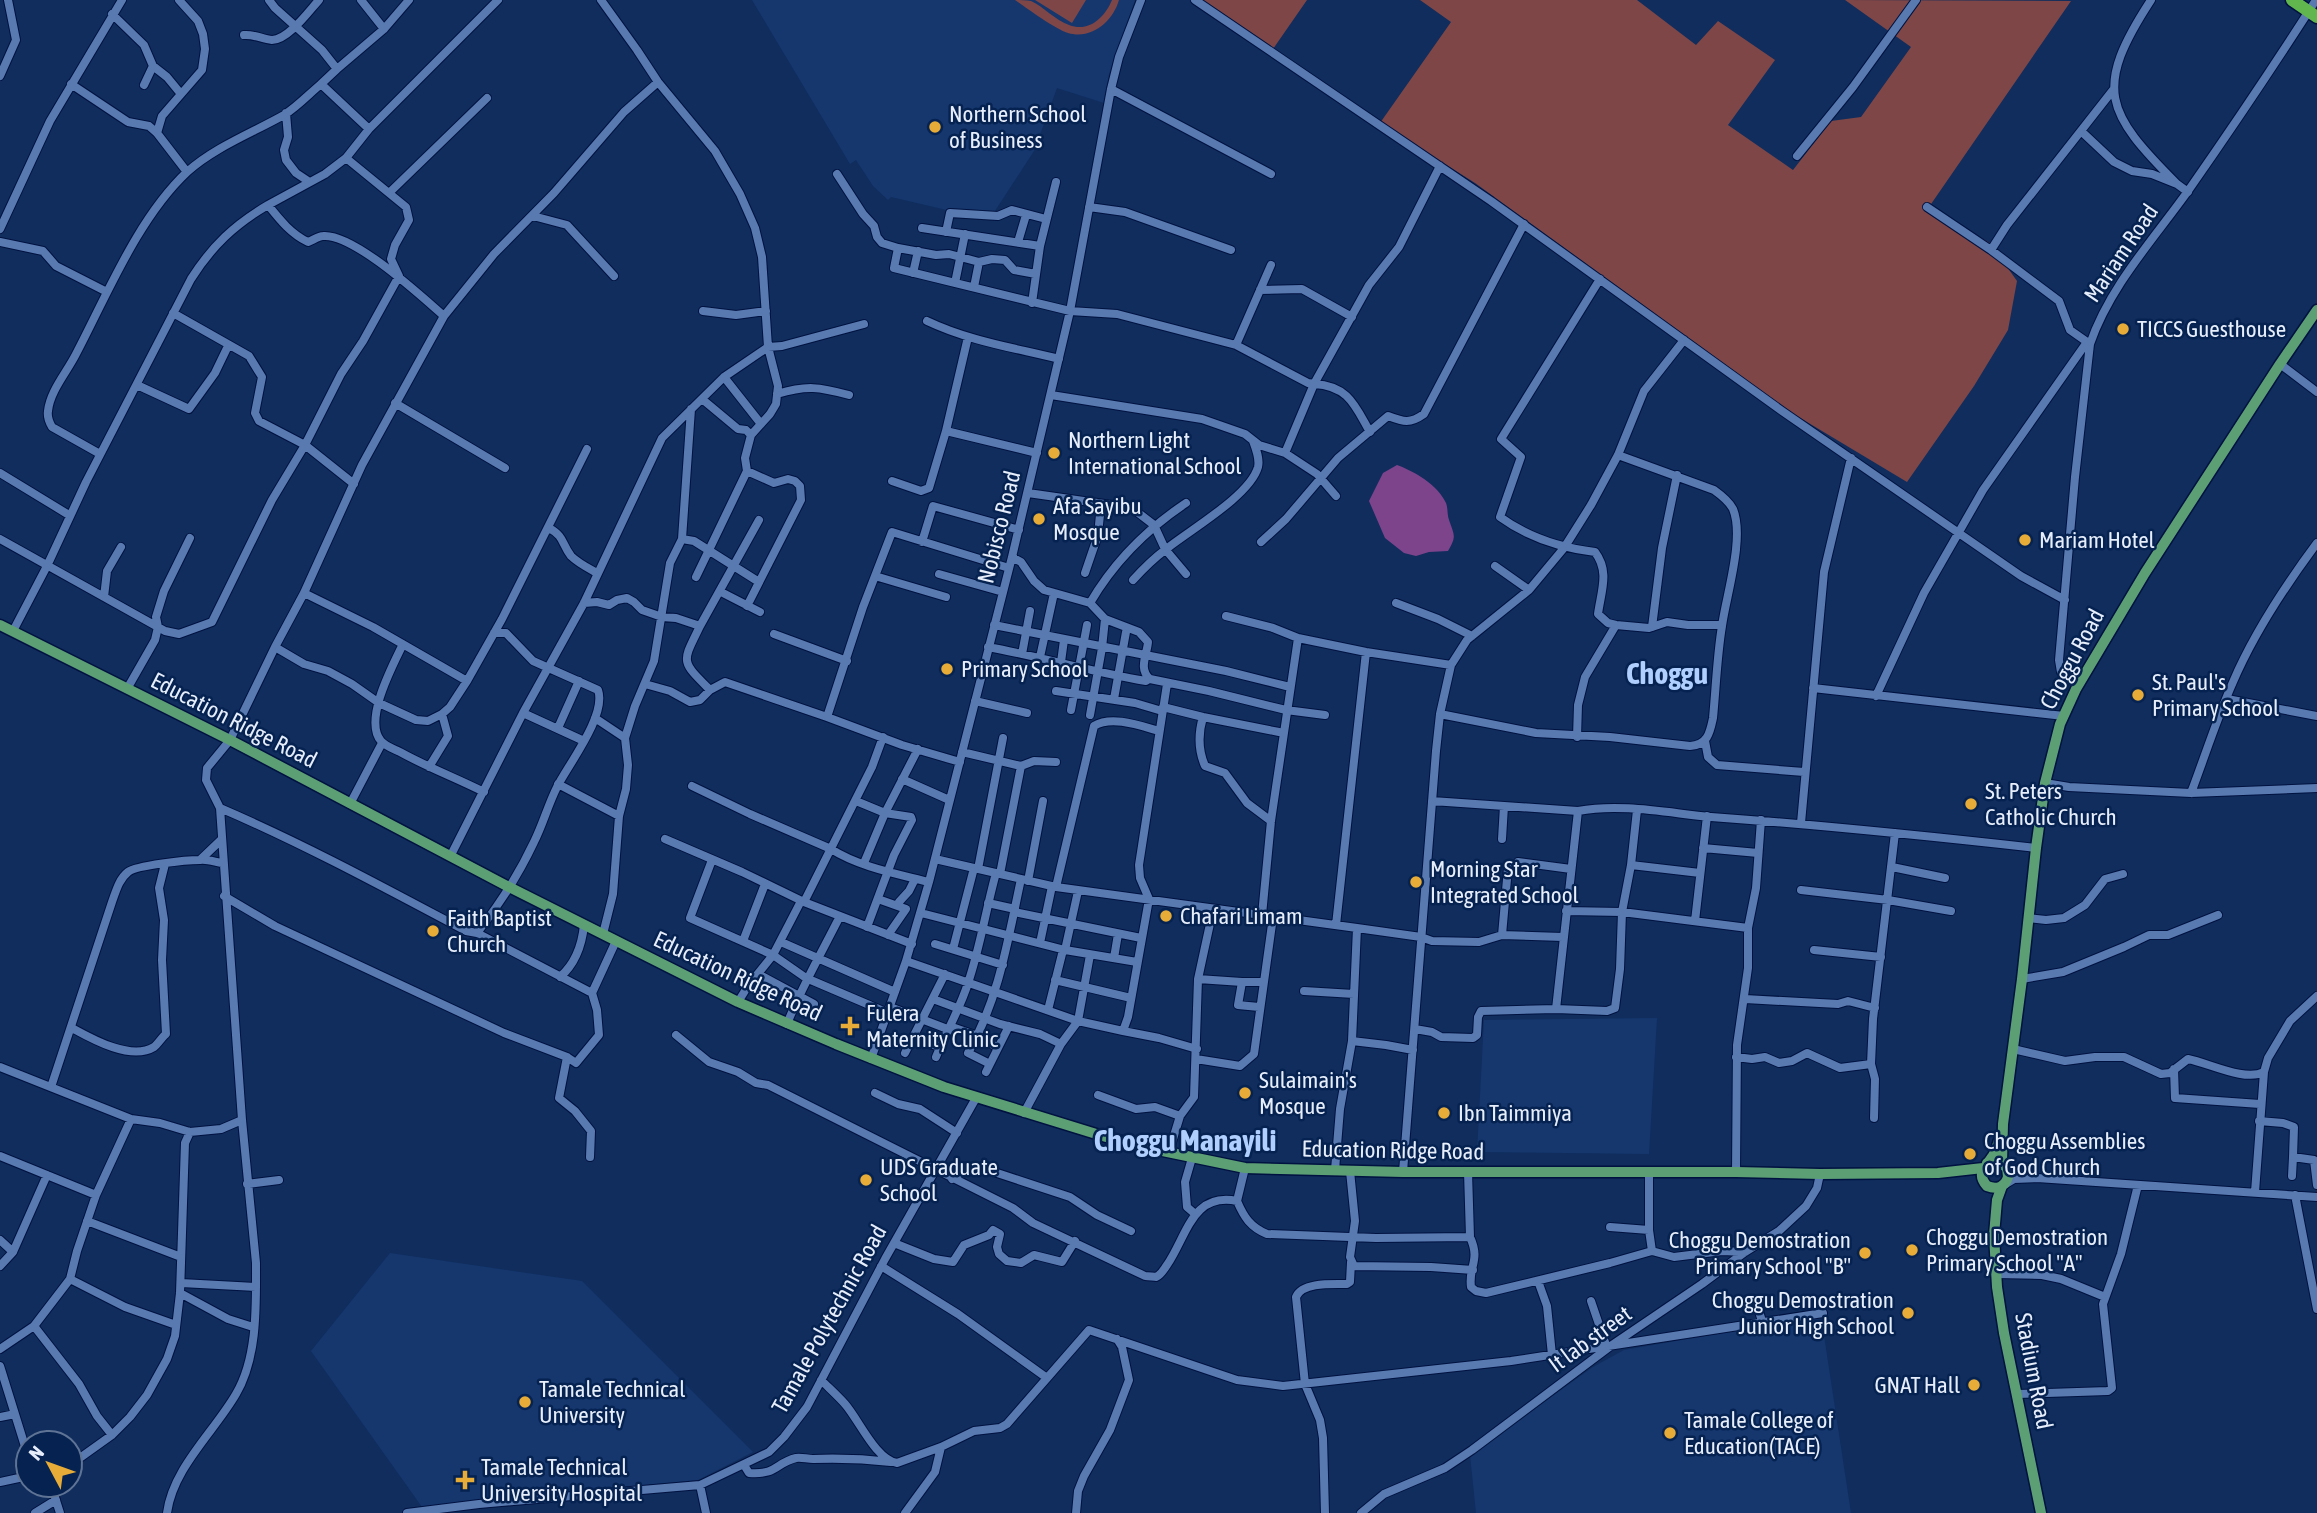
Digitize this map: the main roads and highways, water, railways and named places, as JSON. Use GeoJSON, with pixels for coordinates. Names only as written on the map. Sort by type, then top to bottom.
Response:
{"type":"FeatureCollection","features":[{"type":"Feature","properties":{"kind":"highway"},"geometry":{"type":"LineString","coordinates":[[2292,0],[2313,14]]}},
{"type":"Feature","properties":{"kind":"main road","name":"Choggu Road"},"geometry":{"type":"LineString","coordinates":[[1985,1165],[1994,1155],[2003,1124],[2045,783],[2064,716],[2079,684],[2145,573],[2317,310]]}},
{"type":"Feature","properties":{"kind":"main road","name":"Education Ridge Road"},"geometry":{"type":"LineString","coordinates":[[0,625],[230,740],[509,887],[738,1002],[871,1059],[976,1098],[1106,1137],[1245,1168],[1403,1172],[1938,1173],[1970,1178],[1986,1185]]}},
{"type":"Feature","properties":{"kind":"main road","name":"Choggu Road"},"geometry":{"type":"LineString","coordinates":[[2003,1124],[2004,1166]]}},
{"type":"Feature","properties":{"kind":"main road"},"geometry":{"type":"LineString","coordinates":[[1994,1161],[2004,1166],[2008,1177],[2003,1185],[1997,1188],[1986,1185],[1981,1173],[1985,1165],[1994,1161]]}},
{"type":"Feature","properties":{"kind":"main road","name":"Education Ridge Road"},"geometry":{"type":"LineString","coordinates":[[1938,1173],[1949,1170],[1965,1171],[1985,1165]]}},
{"type":"Feature","properties":{"kind":"main road","name":"Stadium Road"},"geometry":{"type":"LineString","coordinates":[[1986,1185],[1994,1235],[2000,1306],[2041,1513]]}},
{"type":"Feature","properties":{"kind":"main road","name":"Stadium Road"},"geometry":{"type":"LineString","coordinates":[[1994,1235],[1997,1200],[2003,1185]]}},
{"type":"Feature","properties":{"kind":"place","name":"Northern School of Business"},"geometry":{"type":"Point","coordinates":[935,127]}},
{"type":"Feature","properties":{"kind":"place","name":"TICCS Guesthouse"},"geometry":{"type":"Point","coordinates":[2123,329]}},
{"type":"Feature","properties":{"kind":"place","name":"Northern Light International School"},"geometry":{"type":"Point","coordinates":[1054,453]}},
{"type":"Feature","properties":{"kind":"place","name":"Afa Sayibu Mosque"},"geometry":{"type":"Point","coordinates":[1039,519]}},
{"type":"Feature","properties":{"kind":"place","name":"Mariam Hotel"},"geometry":{"type":"Point","coordinates":[2025,540]}},
{"type":"Feature","properties":{"kind":"place","name":"Primary School"},"geometry":{"type":"Point","coordinates":[947,669]}},
{"type":"Feature","properties":{"kind":"place","name":"St. Paul's Primary School"},"geometry":{"type":"Point","coordinates":[2138,695]}},
{"type":"Feature","properties":{"kind":"place","name":"St. Peters Catholic Church"},"geometry":{"type":"Point","coordinates":[1971,804]}},
{"type":"Feature","properties":{"kind":"place","name":"Morning Star Integrated School"},"geometry":{"type":"Point","coordinates":[1416,882]}},
{"type":"Feature","properties":{"kind":"place","name":"Chafari Limam"},"geometry":{"type":"Point","coordinates":[1166,916]}},
{"type":"Feature","properties":{"kind":"place","name":"Faith Baptist Church"},"geometry":{"type":"Point","coordinates":[433,931]}},
{"type":"Feature","properties":{"kind":"place","name":"Fulera Maternity Clinic"},"geometry":{"type":"Point","coordinates":[850,1026]}},
{"type":"Feature","properties":{"kind":"place","name":"Sulaimain's Mosque"},"geometry":{"type":"Point","coordinates":[1245,1093]}},
{"type":"Feature","properties":{"kind":"place","name":"Ibn Taimmiya"},"geometry":{"type":"Point","coordinates":[1444,1113]}},
{"type":"Feature","properties":{"kind":"place","name":"Choggu Assemblies of God Church"},"geometry":{"type":"Point","coordinates":[1970,1154]}},
{"type":"Feature","properties":{"kind":"place","name":"UDS Graduate School"},"geometry":{"type":"Point","coordinates":[866,1180]}},
{"type":"Feature","properties":{"kind":"place","name":"Choggu Demostration Primary School \"A\""},"geometry":{"type":"Point","coordinates":[1912,1250]}},
{"type":"Feature","properties":{"kind":"place","name":"Choggu Demostration Primary School \"B\""},"geometry":{"type":"Point","coordinates":[1865,1253]}},
{"type":"Feature","properties":{"kind":"place","name":"Choggu Demostration Junior High School"},"geometry":{"type":"Point","coordinates":[1908,1313]}},
{"type":"Feature","properties":{"kind":"place","name":"GNAT Hall"},"geometry":{"type":"Point","coordinates":[1974,1385]}},
{"type":"Feature","properties":{"kind":"place","name":"Tamale Technical University"},"geometry":{"type":"Point","coordinates":[525,1402]}},
{"type":"Feature","properties":{"kind":"place","name":"Tamale College of Education(TACE)"},"geometry":{"type":"Point","coordinates":[1670,1433]}},
{"type":"Feature","properties":{"kind":"place","name":"Tamale Technical University Hospital"},"geometry":{"type":"Point","coordinates":[465,1480]}},
{"type":"Feature","properties":{"kind":"district","name":"Choggu"},"geometry":{"type":"Point","coordinates":[1667,673]}},
{"type":"Feature","properties":{"kind":"district","name":"Choggu Manayili"},"geometry":{"type":"Point","coordinates":[1185,1140]}}]}
